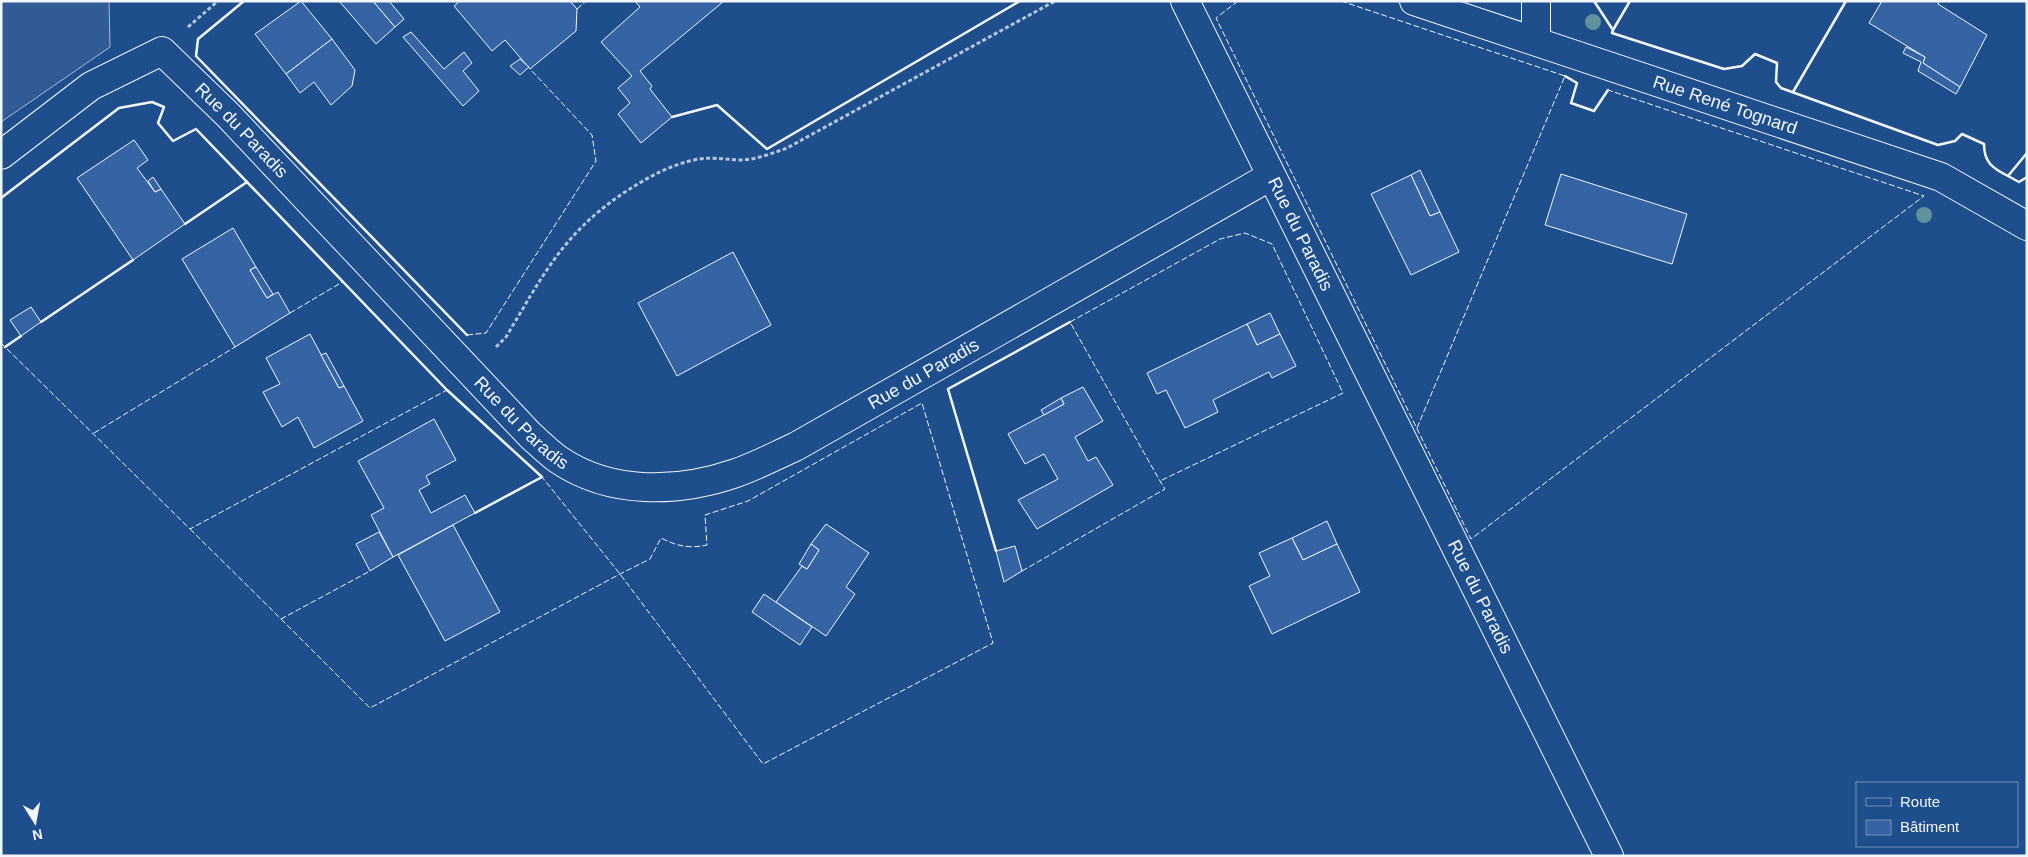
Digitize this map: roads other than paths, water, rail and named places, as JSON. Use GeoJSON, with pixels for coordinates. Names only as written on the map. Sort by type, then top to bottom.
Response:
{"type":"FeatureCollection","features":[{"type":"Feature","properties":{"kind":"street"},"geometry":{"type":"LineString","coordinates":[[1185,1],[1271,176]]}},
{"type":"Feature","properties":{"kind":"street","name":"Rue René Tognard"},"geometry":{"type":"LineString","coordinates":[[1414,1],[1536,40],[1941,177],[2027,226]]}},
{"type":"Feature","properties":{"kind":"street"},"geometry":{"type":"LineString","coordinates":[[1536,1],[1536,40]]}},
{"type":"Feature","properties":{"kind":"street","name":"Rue du Paradis"},"geometry":{"type":"LineString","coordinates":[[1,155],[90,86],[162,51],[228,115],[470,374],[530,435],[559,460],[598,480],[643,488],[695,484],[736,473],[795,447],[1271,176],[1610,856]]}}]}
